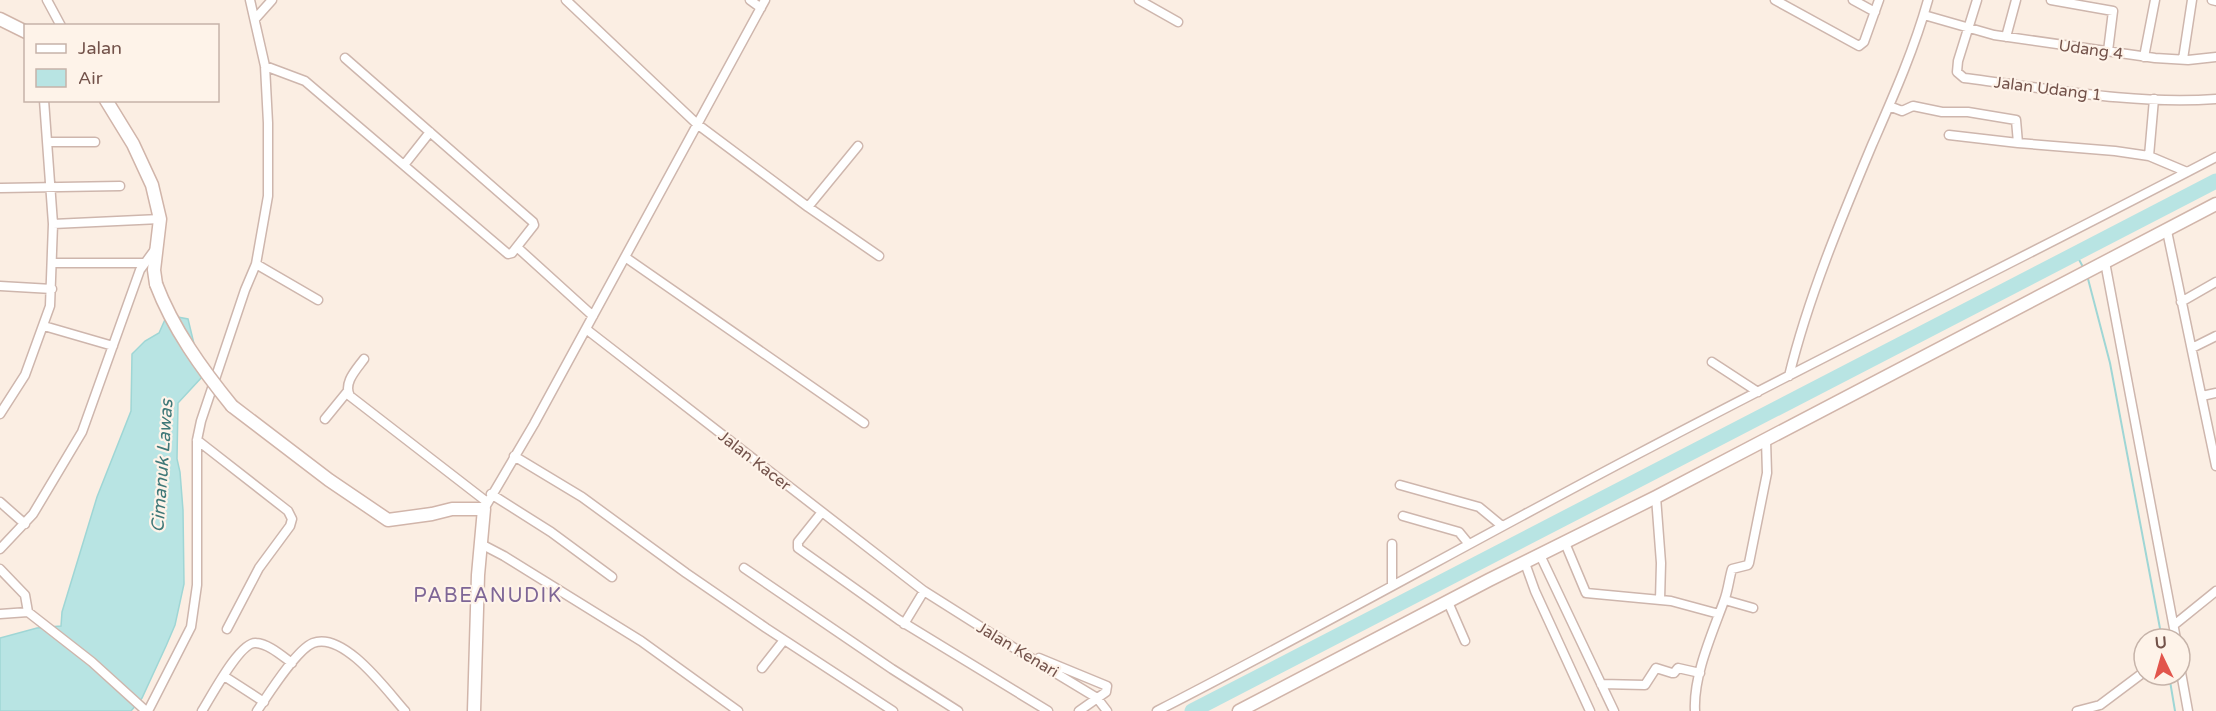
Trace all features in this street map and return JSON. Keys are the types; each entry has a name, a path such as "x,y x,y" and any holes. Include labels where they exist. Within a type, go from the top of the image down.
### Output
{"street":[{"path":"47,0 60,24"},
{"path":"0,569 25,595 28,612 92,662 147,711 191,627 197,585 197,440 201,421 241,301 256,264 268,196 265,66 250,0"},
{"path":"255,19 272,0"},
{"path":"566,0 697,124 808,207 879,256"},
{"path":"474,711 478,575 487,502 534,424 763,4 750,0"},
{"path":"1138,0 1178,22"},
{"path":"1775,0 1828,30 1861,45 1879,0"},
{"path":"1853,0 1875,12"},
{"path":"1789,376 1797,342 1832,243 1889,106 1928,0"},
{"name":"Jalan Udang 1","path":"1977,0 1967,27 1957,67 1959,75 1964,78 2154,99 2216,99"},
{"path":"2006,37 2016,0"},
{"path":"2051,0 2113,11"},
{"path":"2108,51 2115,0"},
{"path":"2144,57 2155,0"},
{"path":"2183,59 2192,0"},
{"name":"Udang 4","path":"1924,15 2006,37 2144,57 2183,59 2216,57"},
{"path":"0,19 24,31"},
{"path":"265,66 305,81 508,254 512,254 534,225 532,222 345,58"},
{"path":"2149,156 2154,99"},
{"path":"0,414 25,375 50,306 53,224 44,102"},
{"path":"107,102 128,136 152,185 160,219 154,270 156,284 166,311 208,376 232,406 329,480 388,520 432,514 487,502"},
{"path":"1889,106 1902,111 1912,106 1942,112 1968,112 2016,120 2018,143"},
{"path":"404,165 430,132"},
{"path":"1949,135 2149,156 2187,172"},
{"path":"47,142 94,142"},
{"path":"808,207 858,146"},
{"path":"1157,711 1281,647 1468,543 2216,157"},
{"path":"1,189 120,186"},
{"path":"1239,711 1766,440 2216,204"},
{"path":"53,224 160,219"},
{"path":"2167,231 2216,462"},
{"path":"0,549 25,524 82,432 143,263 156,248"},
{"path":"518,248 593,316"},
{"path":"625,257 864,423"},
{"path":"2104,262 2124,360 2152,521 2174,625 2216,591"},
{"path":"52,263 143,263"},
{"path":"256,264 318,300"},
{"path":"2181,302 2216,282"},
{"path":"0,286 52,289"},
{"path":"44,326 113,346"},
{"name":"Jalan Kacer","path":"586,329 924,591"},
{"path":"2192,348 2216,336"},
{"path":"325,419 347,392 349,380 364,359"},
{"path":"1712,362 1758,392"},
{"path":"347,392 352,399 487,502 551,532 612,577"},
{"path":"2202,396 2216,393"},
{"path":"197,440 273,497 288,511 292,519 290,526 259,568 227,629"},
{"path":"1695,711 1700,673 1725,600 1732,569 1749,563 1767,473 1766,440"},
{"path":"514,456 582,497 783,640 894,711"},
{"path":"1400,485 1479,507 1502,526"},
{"path":"1656,497 1661,563 1660,600"},
{"path":"0,502 25,524"},
{"path":"822,512 798,542 798,548 904,624 1048,711"},
{"path":"1403,516 1459,532 1468,543"},
{"path":"1565,543 1585,592 1687,604 1719,614"},
{"path":"481,544 641,640 738,711"},
{"path":"1392,544 1392,585"},
{"path":"1532,559 1614,711"},
{"path":"1532,559 1535,591 1590,711"},
{"path":"744,568 958,711"},
{"path":"904,624 924,591"},
{"name":"Jalan Kenari","path":"924,591 1097,698 1107,711"},
{"path":"1725,600 1753,608"},
{"path":"1448,602 1465,641"},
{"path":"0,614 28,612"},
{"path":"762,668 783,640"},
{"path":"257,711 301,652 313,643 322,642 347,650 385,686 405,711"},
{"path":"203,711 239,653 249,643 267,646 292,663"},
{"path":"1011,646 1105,684 1108,689 1079,711"},
{"path":"1601,684 1645,685 1656,669 1674,673 1678,668 1700,673"},
{"path":"224,676 264,702"},
{"path":"2077,711 2100,705 2132,681"},
{"path":"2184,687 2188,711"}],"water":[{"name":"Cimanuk Lawas","path":"167,315 188,319 202,377 178,403 177,459 183,510 184,584 175,625 142,698 131,711 0,711 0,638 37,628 61,626 62,612 97,497 131,411 132,354 145,341 159,333"}],"waterway":[{"path":"1192,711 2216,181"},
{"path":"2076,254 2083,267"},
{"path":"2087,275 2110,363 2160,627"},
{"path":"2171,687 2175,711"}],"district":[{"name":"PABEANUDIK","path":"488,595"}]}
